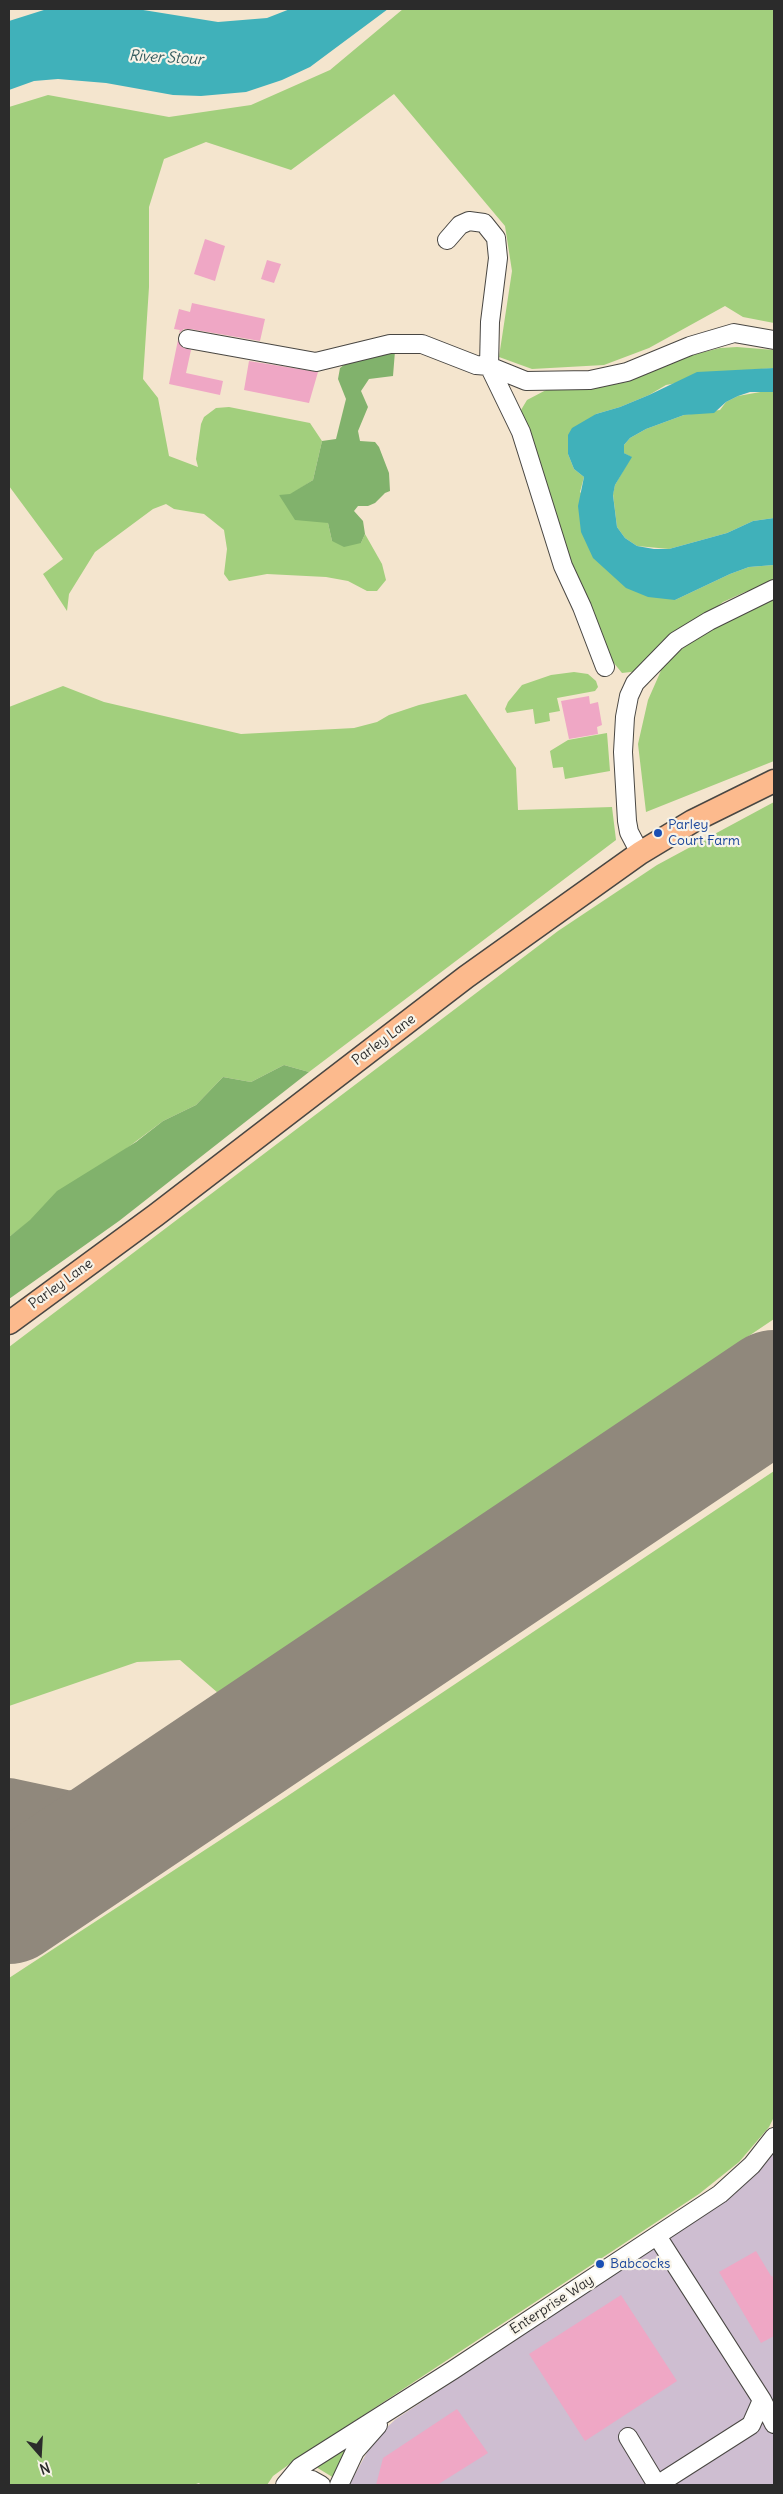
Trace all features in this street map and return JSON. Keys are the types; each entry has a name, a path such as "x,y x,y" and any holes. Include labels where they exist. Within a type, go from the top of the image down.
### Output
{"main road":[{"name":"Parley Lane","path":"9,1323 156,1215 466,978 640,852 701,817 774,781"}],"street":[{"path":"446,240 460,225 469,221 484,223 496,238 497,277 490,322 489,366 522,432 563,566 582,607 605,667"},
{"path":"188,339 316,362 390,344 422,344 476,365 489,366 526,381 590,380 627,372 690,346 734,333 774,340"},
{"path":"640,852 629,832 624,791 623,752 629,696 635,683 676,641 709,621 774,589"},
{"name":"Enterprise Way","path":"286,2484 300,2467 392,2409 720,2194 752,2165 774,2137"},
{"path":"657,2236 762,2400 774,2424"},
{"path":"628,2438 657,2485 751,2425 762,2400"},
{"name":"Enterprise Way","path":"339,2485 356,2451 392,2409"},
{"name":"Enterprise Way","path":"286,2484 303,2478 321,2485"}],"shaded area":[{"path":"774,2146 774,2485 349,2485 375,2438 396,2419 680,2231"}],"green space":[{"path":"403,9 774,9 774,323 743,317 725,306 649,348 604,365 532,369 499,357 512,271 505,226 394,94 291,170 206,142 164,159 149,207 149,287 143,379 158,398 169,456 198,467 196,459 201,424 204,417 216,408 229,407 310,423 322,441 313,480 290,495 279,495 328,523 332,541 361,543 365,534 382,564 386,580 377,591 367,591 348,581 326,577 267,574 229,581 224,574 227,549 224,530 204,514 174,509 166,504 153,509 95,552 69,594 67,611 43,574 63,559 9,486 9,107 48,95 169,117 251,105 330,70"},
{"path":"737,347 774,350 774,368 749,370 666,385 649,395 620,407 596,414 568,454 574,469 584,477 580,492 675,600 749,567 774,565 774,584 745,592 723,602 639,671 622,673 609,657 588,599 571,569 544,493 521,410 527,400 548,389 585,389 627,382 688,356 720,348"},
{"path":"395,351 393,376 369,379 361,391 368,407 358,431 360,441 375,442 379,447 389,473 390,491 385,493 375,503 368,506 358,506 354,511 363,521 365,534 361,543 344,547 332,541 328,523 295,520 279,495 290,494 313,480 322,441 336,439 346,399 338,379 340,368 353,358"},
{"path":"766,391 774,392 774,518 753,521 727,533 669,549 637,546 625,538 617,527 613,494 615,485 631,457 624,453 624,445 630,438 646,429 684,415 720,410 726,402 738,396"},
{"path":"774,596 774,761 646,812 638,744 648,700 663,666 692,640"},
{"path":"574,672 588,674 596,681 598,687 595,691 557,698 560,711 549,713 550,721 535,724 533,709 507,713 505,709 508,702 522,685 551,675"},
{"path":"63,686 104,702 241,734 354,728 377,722 389,715 419,705 466,694 516,768 518,810 612,807 616,840 309,1072 284,1065 251,1082 223,1077 196,1105 163,1121 9,1237 9,707"},
{"path":"607,733 610,771 565,779 563,767 553,768 550,751 568,740"},
{"path":"774,802 774,1319 218,1693 180,1660 137,1662 9,1706 9,1347 558,931 657,865"},
{"path":"284,1065 309,1072 119,1221 9,1299 9,1237 30,1220 57,1191 136,1142 163,1121 196,1105 223,1077 251,1082"},
{"path":"774,1471 774,2117 769,2127 739,2162 699,2194 291,2463 273,2476 267,2485 201,2485 199,2483 193,2485 9,2485 9,1978 286,1797"},
{"path":"349,2445 334,2478 316,2467"}],"water":[{"name":"River Stour","path":"47,9 137,9 218,22 267,18 290,9 388,9 310,67 282,80 246,92 201,96 173,95 106,83 58,79 34,81 9,90 9,21"},
{"path":"774,368 774,392 750,392 726,402 714,413 684,415 646,429 630,438 624,445 624,453 632,457 615,485 613,495 617,527 625,538 637,546 654,549 669,549 727,533 753,521 774,518 774,565 749,567 675,600 648,597 626,588 593,558 581,532 578,506 584,477 574,469 568,454 568,435 572,428 596,414 620,407 649,395 697,372"}],"building":[{"path":"205,239 225,246 215,281 194,274"},
{"path":"267,260 281,264 274,283 261,279"},
{"path":"192,303 265,319 260,341 190,329 184,329 179,333 180,330 174,329 179,309 190,312"},
{"path":"178,340 182,347 191,350 186,373 223,381 220,395 169,384"},
{"path":"249,361 318,372 309,403 244,390"},
{"path":"589,696 590,704 598,702 602,725 597,727 598,734 569,739 561,701"},
{"path":"756,2251 771,2276 774,2277 774,2336 761,2343 719,2272"},
{"path":"621,2295 677,2381 585,2441 529,2354"},
{"path":"457,2409 488,2453 437,2485 376,2485 383,2458"}],"taxiway":[{"path":"9,1802 65,1814 85,1816 157,1806"},
{"path":"9,1806 27,1828 31,1844 25,1866 9,1892"}],"runway":[{"path":"9,1904 774,1390"}],"place":[{"name":"Parley Court Farm","path":"658,833"},
{"name":"Babcocks","path":"600,2264"}]}
